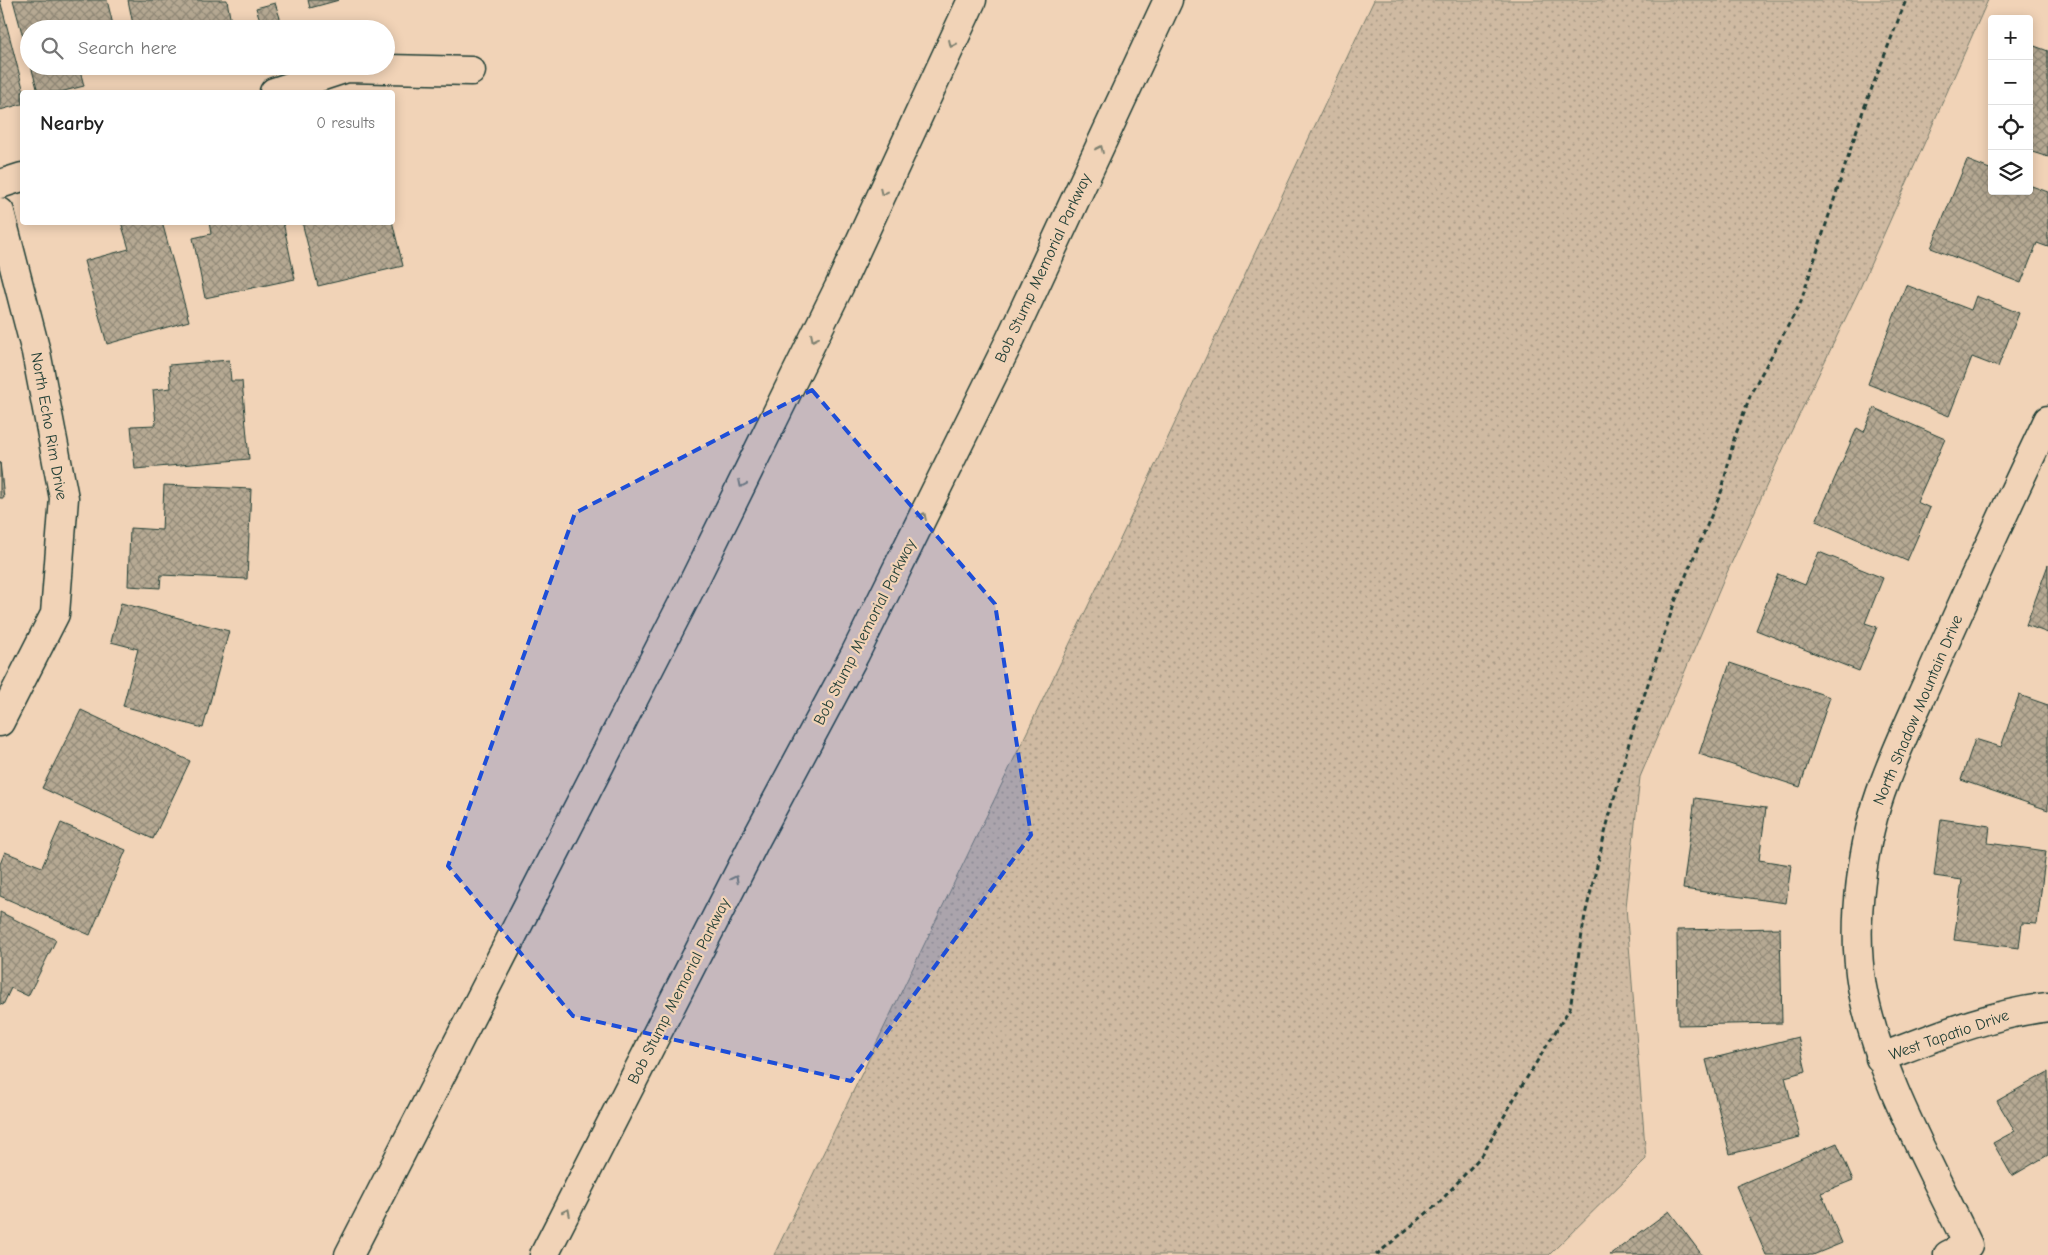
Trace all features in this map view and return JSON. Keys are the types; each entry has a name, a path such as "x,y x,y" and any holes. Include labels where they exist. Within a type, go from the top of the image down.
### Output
{"main road":[{"path":"350,1255 692,584 839,287 972,0"},
{"name":"Bob Stump Memorial Parkway","path":"544,1255 755,841 855,654 1009,342 1168,0"},
{"path":"395,70 471,72"},
{"path":"280,90 326,75"},
{"path":"0,184 20,177"},
{"name":"North Echo Rim Drive","path":"0,212 36,352 64,498 55,614 0,722"},
{"name":"North Shadow Mountain Drive","path":"1963,1252 1880,1058 1862,986 1858,934 1863,869 1874,817 1885,781 1968,590 2042,447 2048,420"},
{"name":"West Tapatio Drive","path":"1880,1058 1977,1022 2023,1010 2048,1007"}],"path":[{"path":"1376,1255 1439,1203 1483,1154 1515,1097 1570,1008 1585,916 1606,825 1630,739 1674,604 1722,490 1734,439 1752,391 1800,304 1863,111 1906,0"}],"highlighted area":[{"path":"812,390 995,604 1031,835 851,1081 573,1016 448,866 575,513"}],"shaded area":[{"path":"1374,0 1988,0 1860,288 1790,434 1725,577 1640,777 1626,907 1646,1159 1549,1255 774,1255 1118,544"}],"building":[{"path":"0,0 23,90 20,90 20,105 0,110"},
{"path":"13,0 107,0 112,20 20,20 20,26"},
{"path":"128,0 227,0 230,20 132,20"},
{"path":"308,0 339,0 310,8"},
{"path":"275,3 281,20 260,20 256,8"},
{"path":"2033,45 2048,51 2048,157 2033,152"},
{"path":"33,75 81,75 84,86 68,90 37,90"},
{"path":"1967,160 1988,168 1988,195 2033,195 2033,186 2048,192 2048,247 2037,243 2021,283 1931,248"},
{"path":"122,225 163,225 189,321 107,344 84,261 129,249"},
{"path":"210,225 284,225 295,279 205,298 193,238 211,234"},
{"path":"303,225 393,225 403,266 318,286"},
{"path":"1906,285 1971,310 1976,296 2019,313 1998,367 1972,357 1949,416 1868,384"},
{"path":"229,360 231,381 242,381 249,459 135,469 131,426 156,425 153,390 171,388 169,365"},
{"path":"1874,408 1945,439 1917,502 1930,508 1907,561 1816,521 1857,428 1864,432"},
{"path":"0,462 4,498 0,498"},
{"path":"164,485 251,489 247,579 161,575 160,588 128,586 130,528 162,530"},
{"path":"1819,552 1883,578 1865,623 1877,627 1859,671 1756,630 1778,574 1805,585"},
{"path":"2048,565 2048,633 2026,625"},
{"path":"121,603 229,631 203,728 123,706 138,649 111,642"},
{"path":"1730,663 1830,697 1800,787 1699,754"},
{"path":"2019,695 2048,705 2048,810 1961,780 1975,739 2001,747"},
{"path":"81,710 190,761 153,839 42,788"},
{"path":"1695,798 1766,808 1759,860 1791,865 1786,903 1683,889"},
{"path":"1941,819 1990,826 1988,843 2046,851 2037,924 2022,923 2019,948 1954,940 1962,880 1934,876"},
{"path":"61,823 126,850 90,935 0,896 0,864 5,852 42,867"},
{"path":"0,912 56,940 28,996 11,988 3,1005 0,1004"},
{"path":"1780,928 1782,1023 1678,1025 1677,930"},
{"path":"1798,1037 1806,1071 1785,1077 1800,1137 1730,1154 1706,1060"},
{"path":"2048,1072 2048,1155 2012,1176 1993,1143 2015,1131 1997,1101"},
{"path":"1837,1143 1853,1180 1821,1193 1842,1243 1813,1255 1766,1255 1736,1186"},
{"path":"1669,1211 1702,1255 1610,1255"}]}
